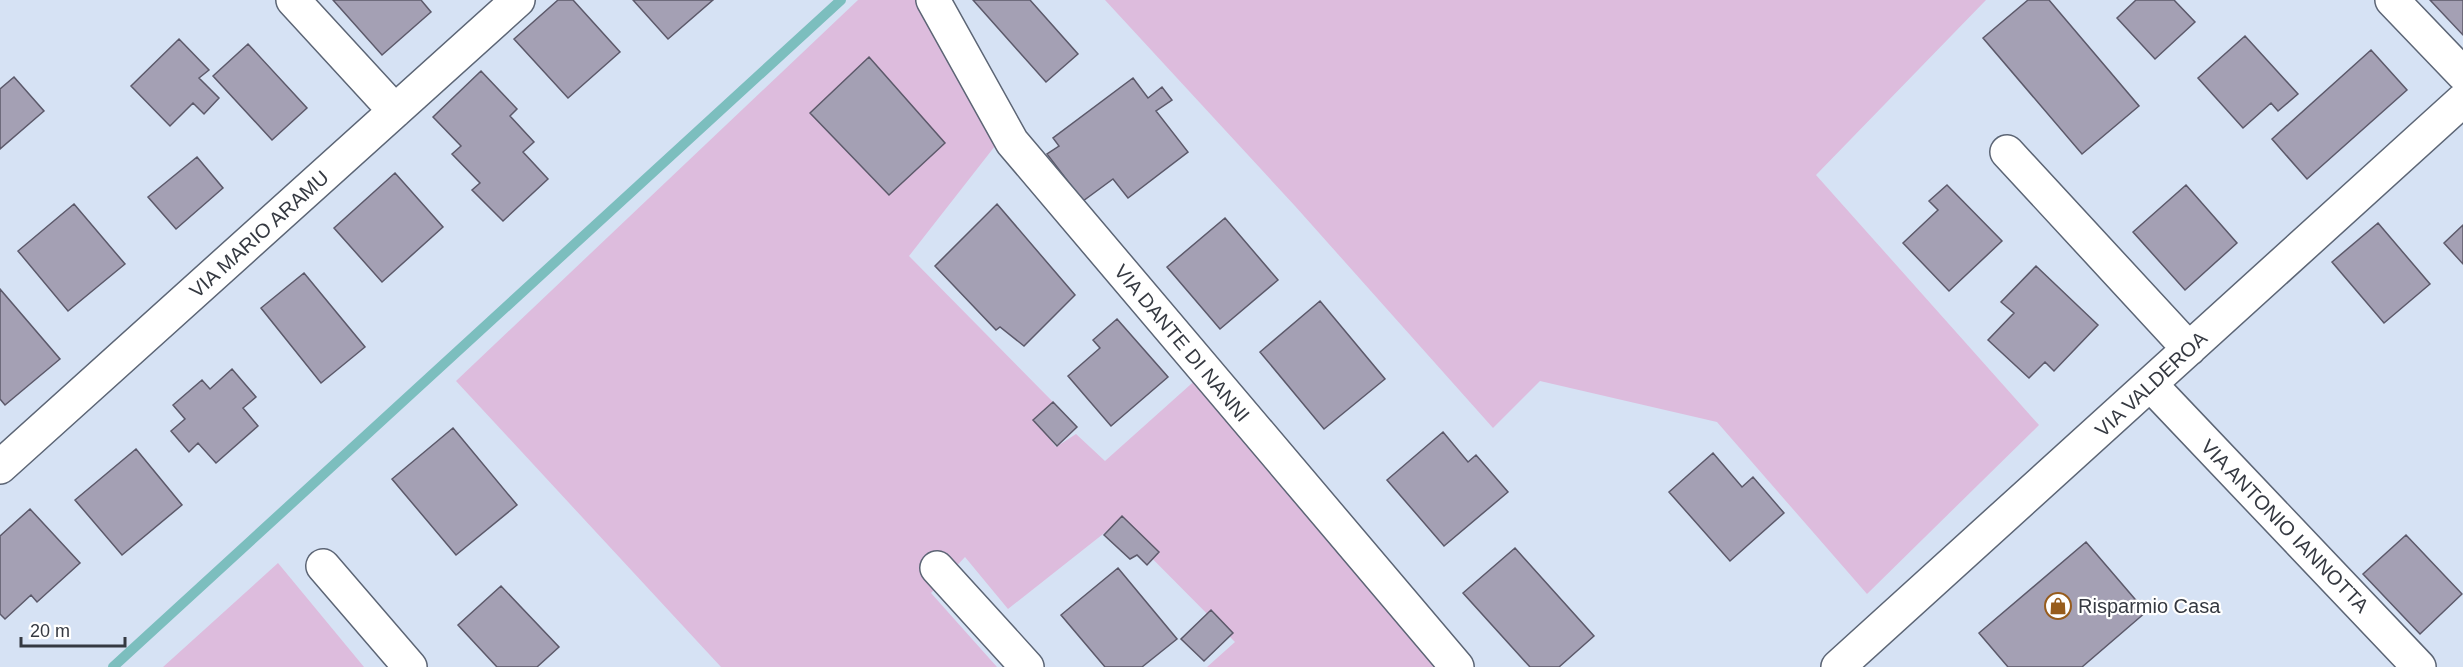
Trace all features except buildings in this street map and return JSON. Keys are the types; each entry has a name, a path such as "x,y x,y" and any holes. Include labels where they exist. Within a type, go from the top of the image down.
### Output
{"street":[{"path":"293,0 395,111"},
{"name":"VIA MARIO ARAMU","path":"0,467 518,0"},
{"name":"VIA DANTE DI NANNI","path":"933,0 1012,142 1457,667"},
{"path":"2392,0 2463,74"},
{"name":"VIA VALDEROA","path":"1838,667 2463,100"},
{"path":"2007,152 2189,349"},
{"name":"VIA ANTONIO IANNOTTA","path":"2151,385 2419,667"},
{"path":"323,566 410,667"},
{"path":"937,568 1027,667"}],"shaded area":[{"path":"858,0 915,0 995,146 909,256 1053,402 1036,421 1056,447 1076,434 1105,461 1200,376 1448,667 1207,667 1235,642 1117,523 1008,609 965,557 931,593 997,667 721,667 456,381"},
{"path":"1105,0 1986,0 1816,175 2039,425 1867,594 1717,422 1540,381 1493,428 1295,206"},
{"path":"278,563 364,667 163,667"}],"waterway":[{"path":"113,667 841,0"}],"place":[{"name":"Risparmio Casa","path":"2058,606"}]}
